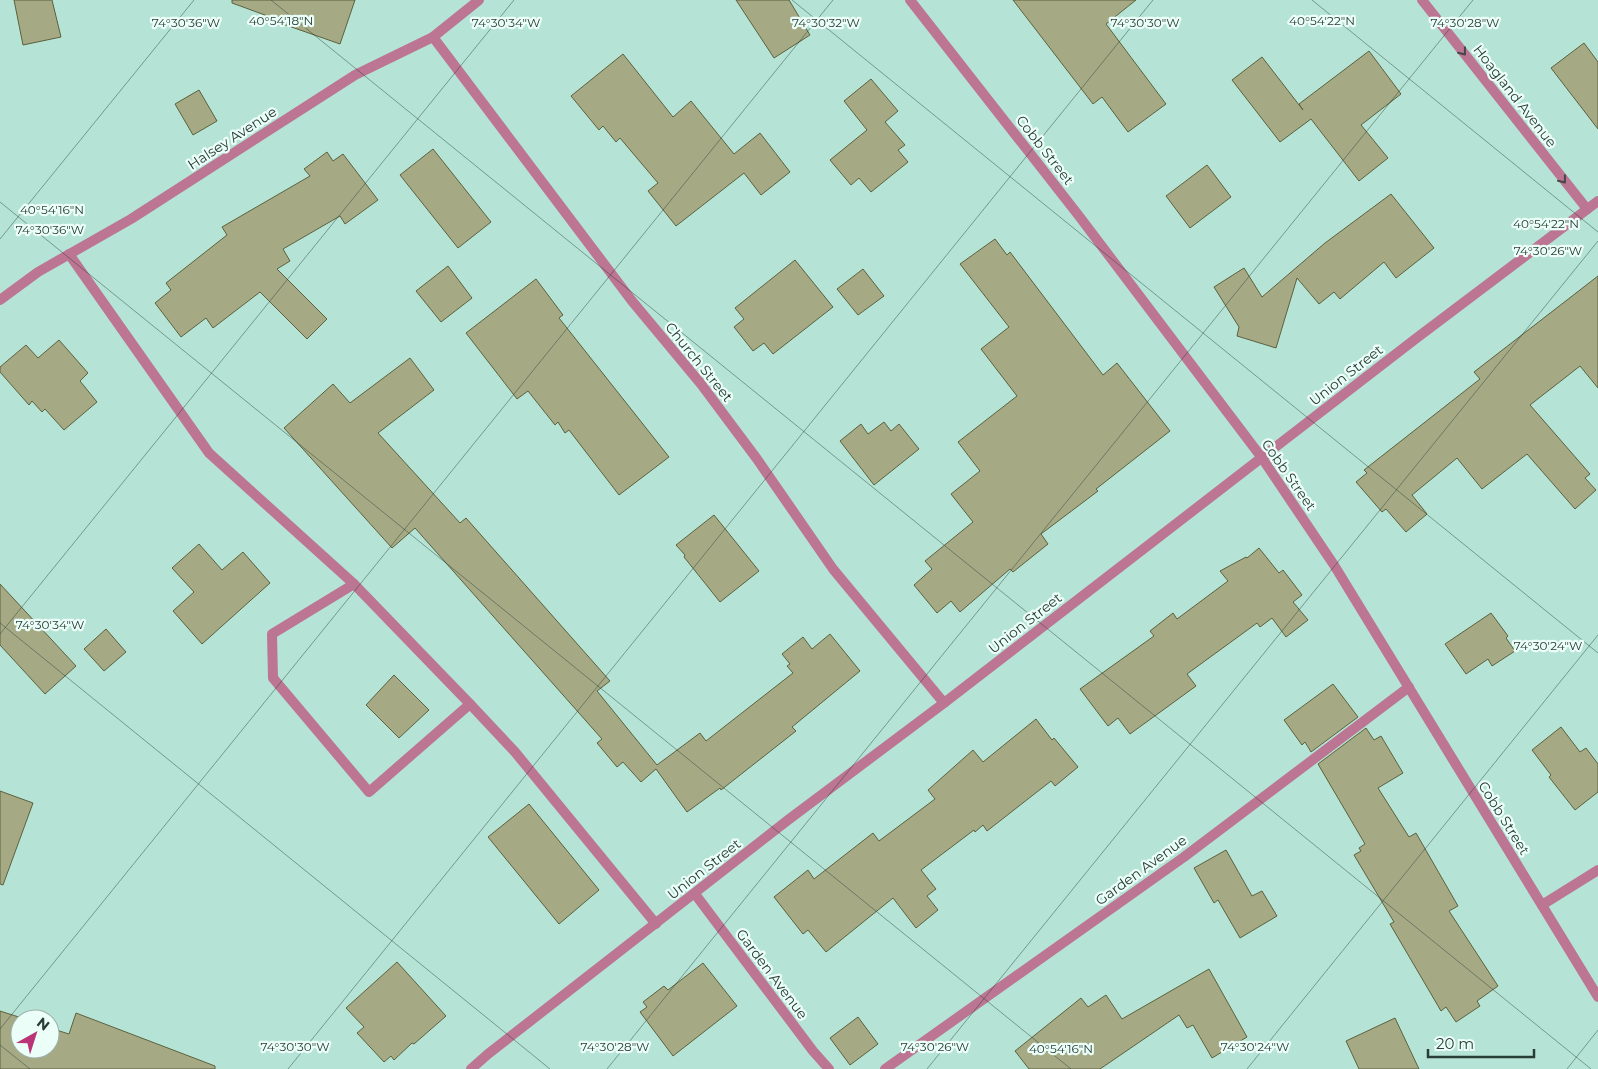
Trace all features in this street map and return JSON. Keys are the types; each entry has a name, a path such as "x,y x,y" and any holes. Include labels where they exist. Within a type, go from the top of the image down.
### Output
{"street":[{"name":"Halsey Avenue","path":"0,300 38,272 131,219 355,75 433,37 479,0"},
{"name":"Cobb Street","path":"910,0 1079,216 1262,458 1334,565 1598,997"},
{"name":"Hoagland Avenue","path":"1422,0 1586,209"},
{"name":"Church Street","path":"433,37 632,301 706,391 757,459 833,569 944,703"},
{"name":"Union Street","path":"471,1069 788,820 944,703 1414,340 1598,201"},
{"path":"69,254 209,453 354,584 470,704 515,752 656,924"},
{"path":"354,584 272,634 273,678 369,792 470,704"},
{"name":"Garden Avenue","path":"885,1069 1184,857 1409,687"},
{"path":"1542,905 1598,870"},
{"name":"Garden Avenue","path":"695,894 813,1051 829,1069"}],"building":[{"path":"14,0 52,0 61,37 23,45"},
{"path":"232,0 355,0 340,44 283,24 284,22 232,3"},
{"path":"736,0 789,0 810,35 774,58"},
{"path":"1013,0 1136,0 1106,24 1166,104 1128,132 1102,97 1093,104"},
{"path":"1584,43 1598,62 1598,129 1551,68"},
{"path":"1369,51 1401,94 1361,125 1388,158 1359,181 1311,119 1280,142 1232,80 1262,57 1303,110 1299,104"},
{"path":"623,54 673,117 691,101 734,154 760,133 790,172 761,195 744,173 676,226 648,191 658,183 620,138 616,142 603,126 599,130 571,96"},
{"path":"871,79 898,111 885,122 905,145 898,150 908,162 871,192 859,178 851,185 830,160 867,130 844,101"},
{"path":"199,90 217,121 193,135 175,104"},
{"path":"433,149 491,222 458,248 400,175"},
{"path":"327,152 333,161 343,154 378,200 345,224 340,216 283,249 290,261 277,269 327,319 307,339 260,292 213,328 206,318 181,337 155,303 171,290 166,283 227,235 222,227 310,176 304,169"},
{"path":"1207,165 1231,197 1190,228 1166,196"},
{"path":"1391,194 1434,248 1396,278 1384,262 1340,299 1334,292 1319,304 1297,278 1276,348 1237,336 1239,327 1214,287 1244,268 1262,297 1325,243"},
{"path":"995,239 1007,255 1010,252 1103,375 1117,363 1170,431 1096,489 1098,491 1041,534 1048,544 1013,572 1010,569 960,612 951,601 937,613 914,585 932,569 925,561 973,522 951,494 980,471 958,442 1017,396 981,349 1009,327 960,264"},
{"path":"795,260 833,307 773,354 764,343 753,351 734,327 744,319 735,308"},
{"path":"448,266 472,298 441,322 416,291"},
{"path":"863,269 884,296 858,315 837,289"},
{"path":"1598,276 1598,388 1580,366 1530,405 1590,474 1585,478 1596,490 1575,509 1527,454 1482,489 1457,458 1412,495 1427,514 1406,532 1386,509 1382,512 1356,482 1367,473 1364,470 1480,379 1474,372"},
{"path":"536,279 563,315 559,318 669,457 619,495 569,430 565,433 558,422 555,425 528,391 517,399 466,333"},
{"path":"59,340 88,373 80,381 97,402 64,430 45,409 42,412 32,401 29,405 0,372 0,367 26,345 38,358"},
{"path":"410,358 434,390 378,433 460,523 466,518 610,681 597,691 657,765 700,733 706,741 793,673 787,666 790,664 782,654 803,637 812,649 830,634 860,671 792,727 796,731 721,790 720,788 687,812 656,769 641,782 623,762 617,767 597,743 602,739 415,528 392,548 284,428 333,384 350,403"},
{"path":"884,422 891,431 899,424 919,449 874,485 840,441 861,424 868,434"},
{"path":"714,515 759,571 720,602 676,545"},
{"path":"199,544 222,570 243,552 270,583 202,644 173,611 194,592 172,568"},
{"path":"1259,548 1279,573 1283,570 1302,595 1293,602 1308,620 1286,637 1272,618 1260,627 1257,623 1187,674 1196,686 1130,734 1118,718 1108,726 1080,689 1154,636 1150,631 1173,613 1177,619 1228,581 1220,571 1247,558"},
{"path":"0,584 76,666 45,694 0,645"},
{"path":"1491,613 1508,636 1506,638 1515,651 1492,666 1488,659 1466,674 1445,644"},
{"path":"106,629 126,652 104,671 84,649"},
{"path":"394,675 429,710 399,738 366,705"},
{"path":"1333,684 1358,717 1311,752 1305,742 1302,745 1284,720"},
{"path":"1036,719 1052,740 1054,738 1078,767 1055,786 1051,781 987,831 983,825 975,832 974,830 921,870 936,889 927,896 938,910 916,928 893,898 826,952 808,930 803,934 774,897 808,870 814,879 873,833 879,841 935,799 928,790 973,750 983,762"},
{"path":"1561,727 1580,752 1586,748 1598,764 1598,792 1575,810 1549,777 1551,775 1532,750"},
{"path":"1366,728 1374,740 1381,736 1403,773 1378,788 1409,837 1416,833 1458,906 1449,911 1498,986 1477,1001 1480,1006 1456,1022 1446,1007 1441,1011 1390,924 1394,922 1354,855 1361,851 1359,848 1365,844 1318,764"},
{"path":"0,791 33,803 3,885 0,884"},
{"path":"529,804 599,890 559,924 488,837"},
{"path":"1226,850 1252,896 1262,891 1277,916 1240,938 1218,900 1214,903 1194,868"},
{"path":"397,962 446,1016 394,1060 391,1056 384,1062 357,1033 364,1027 346,1008"},
{"path":"703,963 737,1006 673,1056 640,1012 647,1007 643,1002 664,986 668,990"},
{"path":"1209,969 1247,1037 1212,1058 1193,1025 1187,1028 1179,1015 1100,1069 1029,1069 1015,1051 1081,998 1088,1007 1106,995 1122,1019"},
{"path":"0,1011 10,1014 10,1059 60,1059 60,1031 69,1034 76,1013 215,1066 215,1069 0,1069"},
{"path":"858,1017 878,1044 850,1065 830,1038"},
{"path":"1395,1018 1419,1069 1359,1069 1346,1041"}]}
